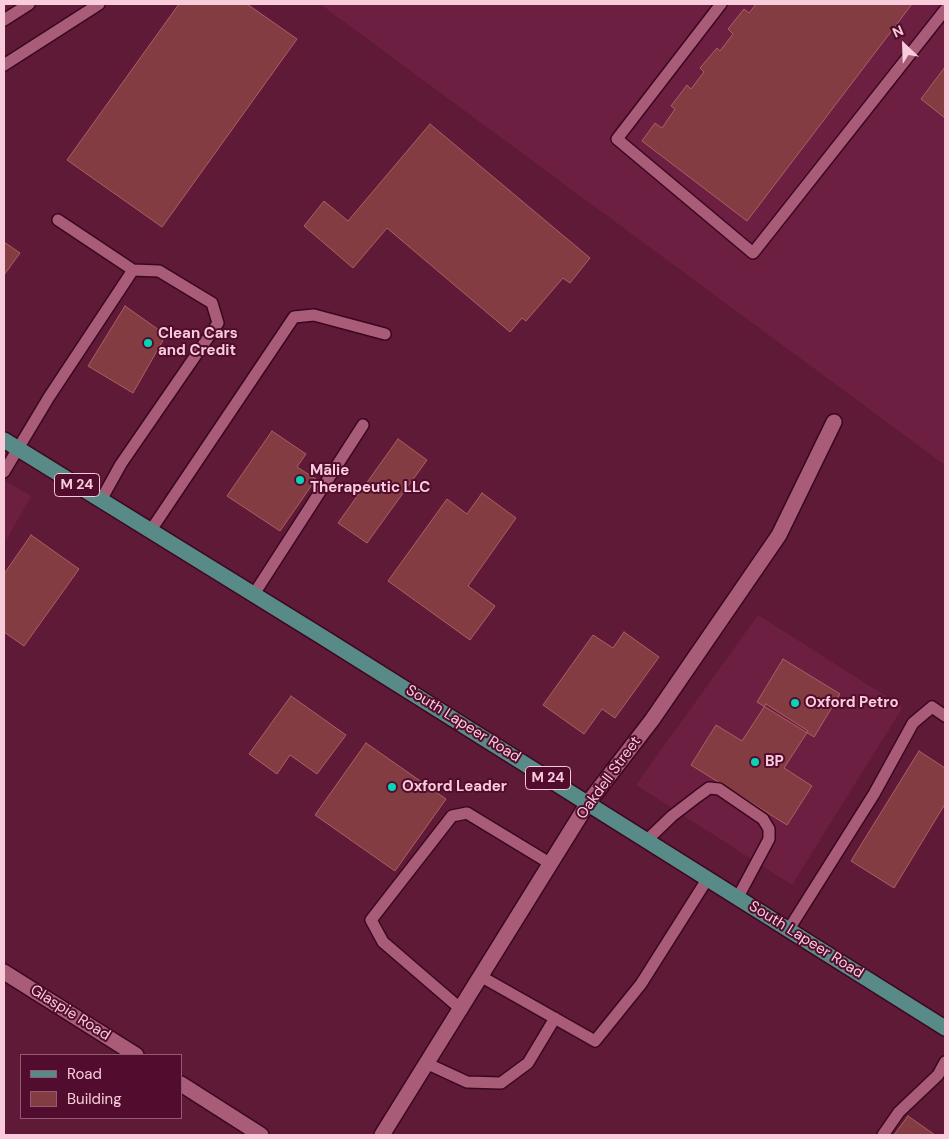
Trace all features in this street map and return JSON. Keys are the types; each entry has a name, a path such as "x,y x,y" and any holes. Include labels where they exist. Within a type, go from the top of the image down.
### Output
{"main road":[{"name":"South Lapeer Road","path":"4,440 254,594 945,1028"}],"street":[{"name":"Oakdell Street","path":"382,1135 462,1010 588,803 652,720 779,535 834,422"},
{"name":"Glaspie Road","path":"4,972 134,1054"},
{"path":"182,1085 260,1135"}],"lane":[{"path":"4,20 29,4"},
{"path":"4,66 99,4"},
{"path":"721,4 617,139 753,253 945,10"},
{"path":"58,220 133,270 159,271 212,303 218,323 121,464 101,500"},
{"path":"4,472 49,397 133,270"},
{"path":"150,530 294,317 314,314 385,334"},
{"path":"254,594 362,425"},
{"path":"789,930 874,794 913,724 932,707 945,716"},
{"path":"647,840 672,816 709,788 719,789 763,819 769,830 769,839 738,897"},
{"path":"462,1010 383,942 371,920 452,816 467,813 551,864"},
{"path":"482,976 595,1041 641,984 708,878"},
{"path":"428,1064 467,1082 501,1083 528,1063 555,1018"},
{"path":"883,1135 899,1112 938,1075 945,1062"}],"shaded area":[{"path":"320,4 945,4 945,465"},
{"path":"4,480 31,496 4,544"},
{"path":"758,615 903,707 792,885 636,785"}],"building":[{"path":"179,4 247,4 297,39 162,227 67,160"},
{"path":"756,4 912,4 747,221 642,141 655,123 662,128 675,109 671,106 687,85 691,89 704,72 700,68 717,48 720,51 733,34 728,29 744,9 749,13"},
{"path":"945,67 945,118 921,99"},
{"path":"430,124 590,258 570,283 563,278 526,321 522,318 510,332 387,228 353,268 304,226 324,201 348,221"},
{"path":"4,242 20,253 4,275"},
{"path":"125,306 166,335 133,393 88,366"},
{"path":"272,431 306,454 297,467 316,479 280,531 227,496"},
{"path":"398,439 427,460 367,543 338,523"},
{"path":"482,493 516,518 468,586 495,606 470,640 388,581 447,499 467,514"},
{"path":"31,535 79,569 24,646 4,632 4,574"},
{"path":"624,632 659,657 615,718 602,709 584,734 543,705 593,635 613,648"},
{"path":"783,659 840,694 814,737 757,702"},
{"path":"291,696 346,735 317,774 290,755 277,774 249,754"},
{"path":"766,704 808,731 784,768 812,786 787,825 691,765 716,725 742,741"},
{"path":"366,743 446,799 395,871 315,815"},
{"path":"919,751 945,768 945,804 894,888 851,861"},
{"path":"908,1116 935,1135 894,1135"}],"place":[{"name":"Clean Cars and Credit","path":"148,343"},
{"name":"Mālie Therapeutic LLC","path":"300,480"},
{"name":"Oxford Petro","path":"795,703"},
{"name":"BP","path":"755,762"},
{"name":"Oxford Leader","path":"392,787"}]}
